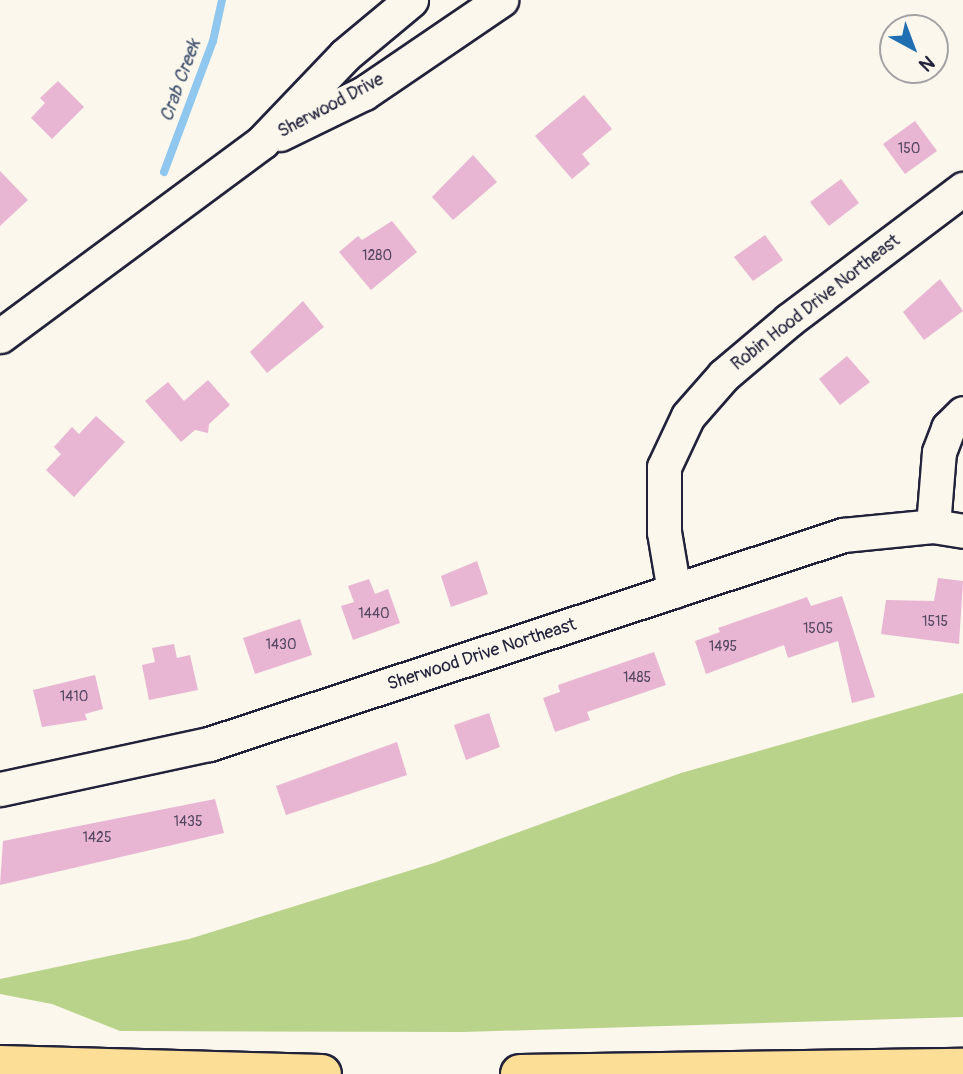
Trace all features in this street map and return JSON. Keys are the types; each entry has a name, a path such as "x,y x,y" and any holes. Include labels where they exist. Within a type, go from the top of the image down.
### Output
{"highway":[{"path":"0,1065 322,1074"},
{"path":"520,1074 963,1068"}],"street":[{"name":"Sherwood Drive","path":"262,142 345,55 411,0"},
{"name":"Sherwood Drive","path":"262,142 364,93 501,0"},
{"path":"0,336 262,142"},
{"name":"Robin Hood Drive Northeast","path":"674,591 664,531 664,467 688,416 724,375 789,320 963,190"},
{"path":"948,528 939,452 948,428 963,413"},
{"name":"Sherwood Drive Northeast","path":"0,789 209,744 842,535 948,528"}],"green space":[{"path":"963,693 963,1017 464,1032 120,1031 52,1004 0,994 0,979 189,939 434,863 681,773"}],"building":[{"path":"58,81 84,107 52,139 31,118 45,103 40,98"},
{"path":"584,95 612,129 582,154 590,164 572,179 535,136"},
{"path":"915,121 937,151 905,174 883,144"},
{"path":"473,155 497,182 453,220 432,197"},
{"path":"0,171 28,200 0,226"},
{"path":"841,179 859,203 829,226 810,202"},
{"path":"392,221 417,252 371,290 339,252 358,236 362,240"},
{"path":"765,235 783,260 753,281 734,257"},
{"path":"940,279 963,311 924,340 903,312"},
{"path":"303,301 324,327 267,373 250,352"},
{"path":"847,356 870,382 840,405 819,379"},
{"path":"208,380 230,405 209,424 208,433 195,430 181,442 145,401 168,382 184,401"},
{"path":"96,416 125,442 74,497 46,470 61,454 54,447 72,427 79,434"},
{"path":"477,561 488,594 451,607 441,576"},
{"path":"938,578 963,581 959,644 881,634 886,600 934,601"},
{"path":"369,579 375,594 388,589 400,623 353,640 341,606 354,602 348,586"},
{"path":"842,596 875,697 852,703 838,641 788,658 784,645 706,674 695,641 720,632 718,628 807,597 811,606"},
{"path":"300,619 312,655 255,674 243,638"},
{"path":"174,644 177,658 190,655 198,690 149,700 142,665 155,662 152,648"},
{"path":"654,652 666,685 587,712 590,720 555,732 543,698 560,692 558,685"},
{"path":"95,675 103,709 85,714 87,720 42,727 33,690"},
{"path":"489,713 500,747 466,760 454,725"},
{"path":"397,742 407,775 286,815 276,786"},
{"path":"215,799 224,833 0,885 3,841"}],"waterway":[{"name":"Crab Creek","path":"164,172 213,41 222,0"}]}
